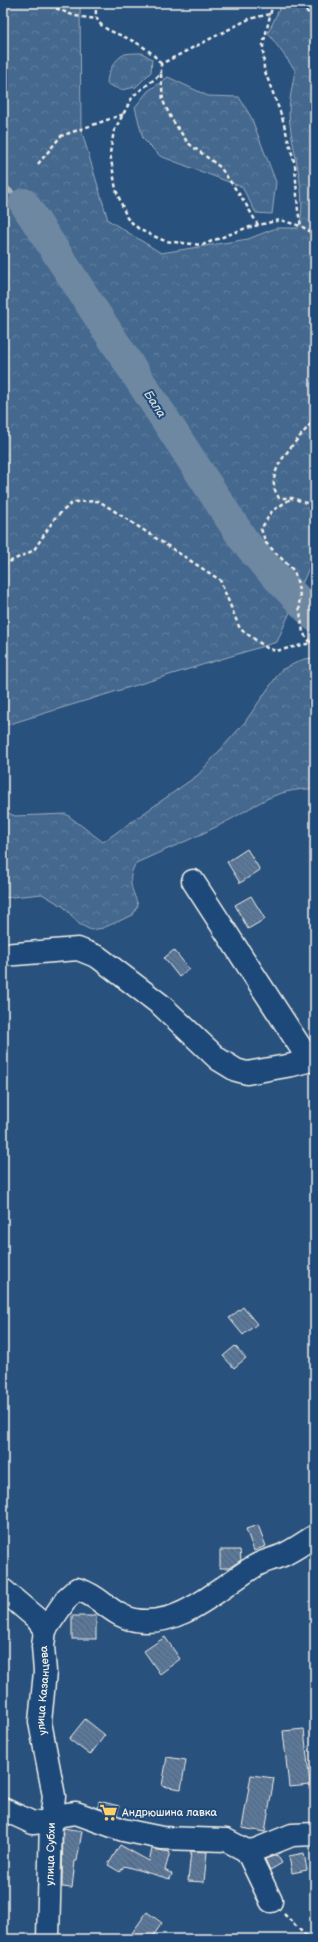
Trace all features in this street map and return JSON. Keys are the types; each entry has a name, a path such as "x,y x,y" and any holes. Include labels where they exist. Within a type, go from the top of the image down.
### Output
{"street":[{"path":"3,955 78,949 93,954 161,1005 218,1059 236,1070 247,1073 312,1060 192,881"},
{"name":"улица Казанцева","path":"51,1821 54,1796 40,1722 45,1672 43,1646 45,1630 67,1598 77,1589 86,1591 121,1617 158,1622 182,1614 256,1565 285,1554 315,1536"},
{"path":"3,1590 36,1618 45,1630"},
{"name":"улица Субхи","path":"3,1809 33,1823 51,1821 48,1939"},
{"path":"51,1821 60,1815 76,1813 123,1830 162,1838 226,1840 247,1851 255,1850 292,1835 315,1834"},
{"path":"247,1851 271,1901"}],"path":[{"path":"43,3 75,16 96,18"},
{"path":"97,3 95,12 96,18 105,30 128,38 154,54 161,64 163,101 171,118 188,143 220,167 244,201 258,225"},
{"path":"273,3 263,45 264,69 282,117 295,165 298,211 301,226"},
{"path":"294,3 315,17"},
{"path":"161,64 249,19 270,14"},
{"path":"161,74 133,96 114,131 110,153 116,190 126,218 140,230 165,241 202,245 246,228 280,220 301,226 309,231 315,239"},
{"path":"38,164 61,136 124,114"},
{"path":"315,418 284,456 275,476 274,487 279,498 292,498 315,506"},
{"path":"3,565 34,550 55,518 74,502 99,502 220,580 240,629 267,648 276,651 311,642 303,633 299,605 300,596 294,571 266,543 261,529 272,511 292,498"},
{"path":"271,1901 309,1939"}],"green space":[{"path":"3,3 80,3 81,129 108,220 161,253 248,239 276,228 298,228 302,203 301,187 289,113 290,97 295,70 268,33 282,3 315,3 315,554 277,642 3,726"},
{"path":"131,53 142,53 152,59 151,72 136,87 121,90 107,84 110,71 114,63 121,56"},
{"path":"168,77 208,96 239,97 251,117 276,182 272,214 256,213 242,187 160,156 143,139 135,107 148,91"},
{"path":"315,658 315,789 287,792 276,795 210,830 136,863 131,874 131,884 138,905 133,915 103,928 91,930 79,924 64,907 42,894 3,898 3,811 15,816 66,814 103,842 198,775 245,722 281,670 304,659"}],"building":[{"path":"247,849 260,870 240,883 227,862"},
{"path":"251,896 265,919 248,929 235,905"},
{"path":"174,950 189,969 179,977 164,958"},
{"path":"243,1307 257,1324 243,1335 229,1318"},
{"path":"235,1346 246,1358 234,1368 223,1356"},
{"path":"258,1525 266,1546 254,1551 246,1529"},
{"path":"220,1550 240,1550 241,1560 229,1568 220,1568"},
{"path":"72,1616 96,1616 96,1639 72,1639"},
{"path":"165,1637 180,1659 160,1674 144,1651"},
{"path":"85,1719 105,1735 90,1755 69,1739"},
{"path":"304,1729 310,1785 289,1787 283,1731"},
{"path":"167,1757 186,1760 181,1789 162,1786"},
{"path":"251,1775 274,1778 265,1832 242,1828"},
{"path":"99,1801 119,1806 117,1815 98,1808"},
{"path":"63,1828 82,1831 77,1861 75,1861 72,1888 62,1887"},
{"path":"120,1845 149,1861 152,1849 170,1852 165,1870 172,1874 170,1879 124,1866 120,1872 108,1865"},
{"path":"191,1851 207,1852 204,1882 188,1881"},
{"path":"304,1853 307,1870 292,1873 289,1856"},
{"path":"277,1855 282,1863 270,1870 265,1859"},
{"path":"147,1912 162,1923 151,1939 140,1939 132,1933"}],"waterway":[{"name":"Бала","path":"3,185 24,203"},
{"name":"Бала","path":"24,203 243,539 263,563 315,617"}],"place":[{"name":"Андрюшина лавка","path":"109,1812"}]}
